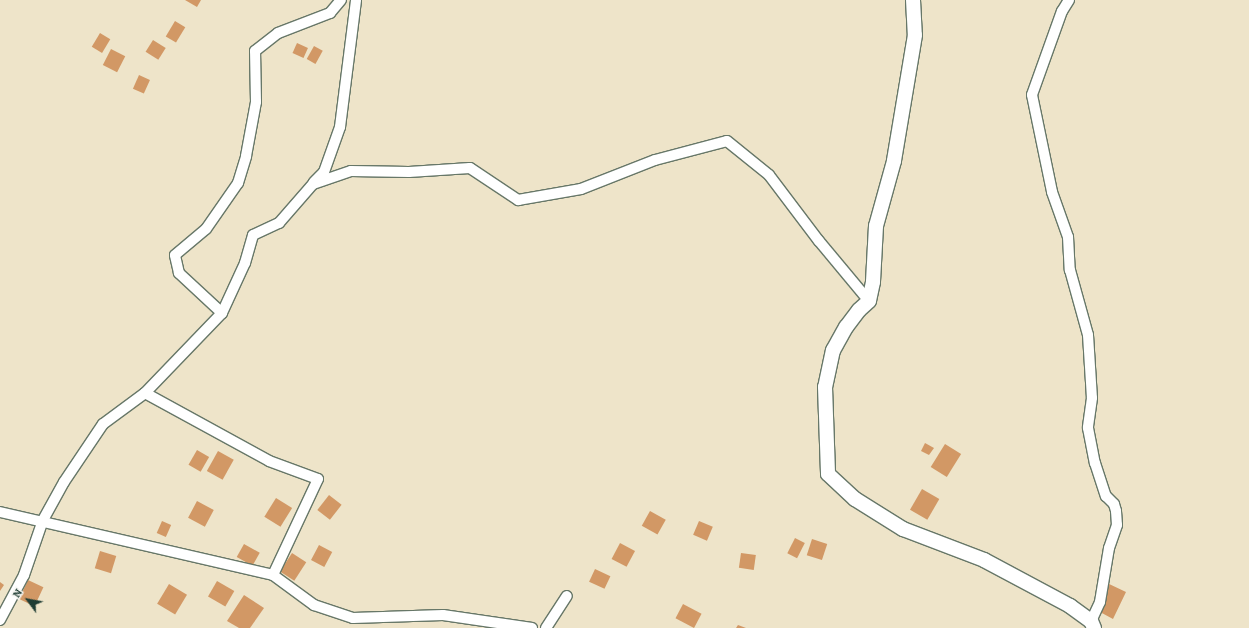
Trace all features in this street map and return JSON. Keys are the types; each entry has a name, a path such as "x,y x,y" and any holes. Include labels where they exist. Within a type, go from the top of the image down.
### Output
{"street":[{"path":"222,313 179,273 175,255 206,229 238,183 246,156 256,102 255,51 278,33 330,13 341,0"},
{"path":"0,620 24,574 43,520 64,482 103,424 145,393 222,313 245,263 253,235 279,223 324,172 340,127 356,0"},
{"path":"913,0 915,35 894,161 876,226 873,282 870,301 858,310 833,350 825,387 828,474 855,499 903,529 984,560 1070,606 1092,625 1100,602 1109,548 1117,524 1116,511 1114,504 1106,496 1095,463 1088,428 1092,398 1088,335 1070,270 1068,237 1052,192 1032,100 1062,11 1069,0"},
{"path":"313,184 351,171 409,172 470,168 518,200 581,189 655,160 727,142 769,174 820,241 870,301"},
{"path":"145,393 269,461 318,479 273,575"},
{"path":"0,512 43,520 273,575 314,605 354,618 443,615 532,628"},
{"path":"546,628 567,596"}],"building":[{"path":"185,0 201,0 197,7"},
{"path":"175,21 185,27 176,43 166,36"},
{"path":"100,33 110,39 102,53 92,47"},
{"path":"153,40 166,48 158,60 146,52"},
{"path":"297,43 308,48 303,58 293,53"},
{"path":"314,46 323,51 315,64 307,59"},
{"path":"111,49 125,56 117,72 103,65"},
{"path":"139,75 150,80 144,94 133,89"},
{"path":"925,443 934,448 929,455 921,451"},
{"path":"945,444 961,454 947,477 931,467"},
{"path":"197,450 209,457 201,472 188,465"},
{"path":"218,451 234,460 223,480 207,471"},
{"path":"922,489 939,499 927,520 910,510"},
{"path":"329,495 342,505 330,520 317,510"},
{"path":"276,498 292,508 280,527 264,517"},
{"path":"197,501 214,510 205,527 188,518"},
{"path":"650,511 666,520 658,535 642,526"},
{"path":"162,521 171,525 166,537 157,533"},
{"path":"699,521 713,527 707,541 693,535"},
{"path":"795,538 805,543 797,558 787,553"},
{"path":"812,539 827,544 822,560 807,555"},
{"path":"620,543 635,551 627,567 612,559"},
{"path":"244,544 260,553 252,566 237,557"},
{"path":"319,545 332,552 324,567 311,560"},
{"path":"100,551 116,556 111,573 95,568"},
{"path":"292,553 306,562 294,581 280,571"},
{"path":"741,553 756,555 754,570 739,568"},
{"path":"595,569 610,576 604,589 589,582"},
{"path":"28,580 43,587 35,606 19,599"},
{"path":"217,581 234,591 225,607 208,597"},
{"path":"0,582 4,585 0,591"},
{"path":"1107,583 1126,592 1113,619 1100,612 1106,599 1103,598"},
{"path":"169,584 187,595 175,615 157,604"},
{"path":"244,595 264,608 250,628 239,628 227,621"},
{"path":"683,604 702,614 694,628 675,618"},
{"path":"738,625 746,628 736,628"}]}
